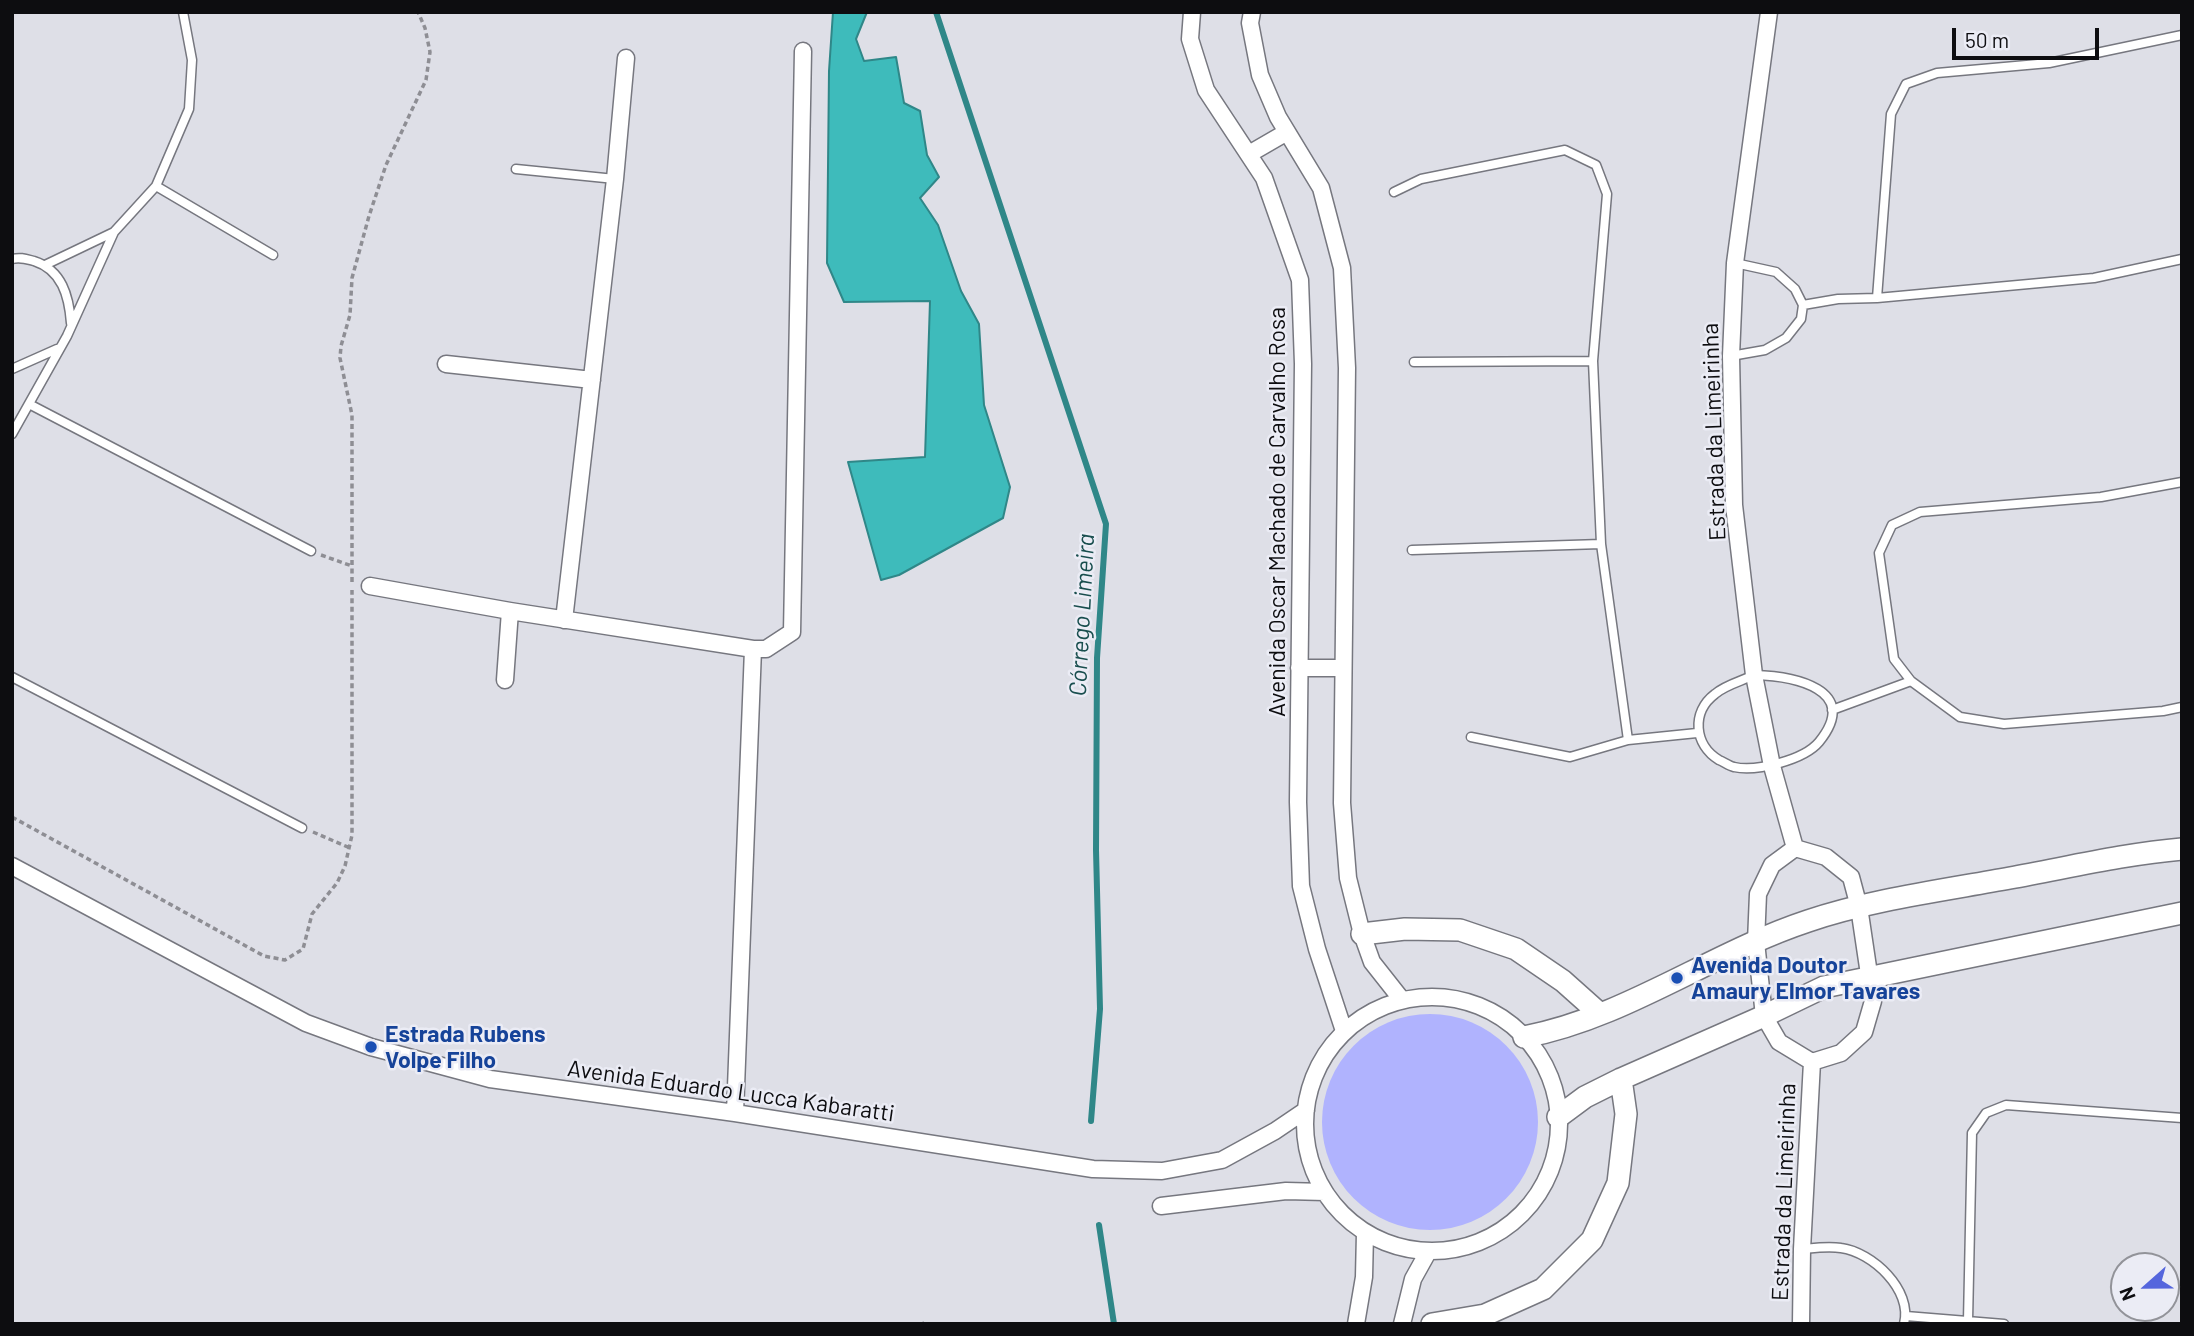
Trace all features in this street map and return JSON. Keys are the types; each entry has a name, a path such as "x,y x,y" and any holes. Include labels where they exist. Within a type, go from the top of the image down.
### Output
{"street":[{"name":"Avenida Oscar Machado de Carvalho Rosa","path":"1192,12 1190,38 1206,90 1264,178 1300,280 1303,364 1298,802 1301,886 1317,948 1345,1031"},
{"path":"1252,12 1250,23 1260,75 1287,132 1321,188 1342,268 1347,368 1342,803 1348,878 1372,962 1402,1000"},
{"name":"Estrada da Limeirinha","path":"1769,12 1735,263 1731,356 1734,505 1754,675 1772,766 1795,848"},
{"path":"370,586 753,649 766,649 792,632 803,51"},
{"path":"564,620 615,179 626,58"},
{"path":"1249,153 1287,132"},
{"path":"446,364 592,380"},
{"path":"505,680 510,611"},
{"path":"735,1113 753,649"},
{"path":"1299,667 1343,668"},
{"path":"1795,848 1826,857 1851,877 1859,907 1873,1001 1864,1032 1841,1053 1812,1062 1779,1042 1764,1016 1756,942 1758,894 1772,864 1795,848"},
{"path":"1524,1037 1559,1030 1601,1014 1756,942 1808,921 1859,907 2182,849"},
{"name":"Avenida Eduardo Lucca Kabaratti","path":"12,866 306,1023 372,1047 490,1079 735,1113 1093,1168 1162,1171 1222,1160 1275,1131 1306,1110"},
{"path":"1558,1117 1585,1097 1621,1079 1824,987 2182,913"},
{"path":"1362,934 1405,929 1460,930 1516,949 1563,981 1601,1014"},
{"path":"1435,997 1468,1002 1498,1016 1524,1037 1544,1064 1555,1095 1559,1128 1554,1161 1540,1192 1519,1217 1492,1237 1461,1249 1428,1252 1396,1247 1365,1233 1339,1212 1320,1185 1308,1154 1306,1110 1310,1087 1324,1057 1345,1031 1371,1012 1402,1000 1435,997"},
{"name":"Estrada da Limeirinha","path":"1801,1324 1802,1249 1812,1062"},
{"path":"1432,1324 1485,1315 1543,1289 1592,1240 1618,1183 1626,1114 1621,1079"},
{"path":"1161,1206 1286,1191 1325,1192"},
{"path":"1356,1324 1364,1277 1365,1233"},
{"path":"1402,1324 1413,1279 1428,1252"}],"lane":[{"path":"12,434 71,326 114,232 156,186 189,109 192,60 183,12"},
{"path":"1877,298 1891,114 1906,84 1937,73 2049,63 2182,35"},
{"path":"1394,192 1421,179 1565,150 1596,165 1607,194 1593,361 1601,544 1629,740"},
{"path":"516,169 615,179"},
{"path":"156,186 273,255"},
{"path":"46,265 114,232"},
{"path":"12,259 20,257 46,265 61,280 69,304 71,326"},
{"path":"1803,305 1838,299 1877,298 2094,278 2182,259"},
{"path":"1731,356 1765,351 1786,338 1801,318 1803,305 1795,289 1776,272 1735,263"},
{"path":"12,369 36,361 59,348"},
{"path":"1414,362 1593,361"},
{"path":"29,404 311,551"},
{"path":"2182,482 2101,497 1920,512 1892,525 1879,553 1894,659 1912,681 1960,718 2004,724 2163,711 2182,707"},
{"path":"1412,550 1601,544"},
{"path":"1754,675 1780,676 1807,683 1827,697 1832,710 1828,730 1813,749 1772,766 1733,767 1710,754 1697,733 1700,712 1715,694 1754,675"},
{"path":"12,677 302,828"},
{"path":"1832,710 1912,681"},
{"path":"1471,737 1570,757 1629,740 1697,733"},
{"path":"1968,1321 1972,1133 1986,1113 2006,1105 2182,1118"},
{"path":"1802,1249 1842,1248 1875,1262 1900,1290 1905,1320 2004,1324"}],"path":[{"path":"12,817 264,956 276,960 285,960 303,949 312,914 337,883 352,835 352,415 342,371 341,346 349,315 352,278 369,216 386,165 426,80 430,52 425,28 418,12"},
{"path":"311,551 352,566"},
{"path":"302,828 350,848"}],"shaded area":[{"path":"833,12 867,12 856,39 864,61 896,57 904,103 920,111 927,155 939,177 920,198 938,225 961,291 979,324 984,405 1010,487 1003,518 899,575 881,580 848,462 925,457 930,301 844,302 827,263 829,71"},
{"path":"1430,1014 1471,1022 1490,1032 1506,1046 1520,1062 1530,1081 1538,1122 1530,1163 1520,1182 1506,1198 1490,1212 1471,1222 1430,1230 1389,1222 1370,1212 1354,1198 1340,1182 1330,1163 1322,1122 1330,1081 1340,1062 1354,1046 1370,1032 1389,1022"}],"waterway":[{"name":"Córrego Limeira","path":"936,12 1106,524 1097,658 1096,850 1100,1009 1091,1121"},
{"name":"Córrego Limeira","path":"1099,1225 1114,1324"}],"place":[{"name":"Avenida Doutor Amaury Elmor Tavares","path":"1677,978"},
{"name":"Estrada Rubens Volpe Filho","path":"371,1047"}]}
